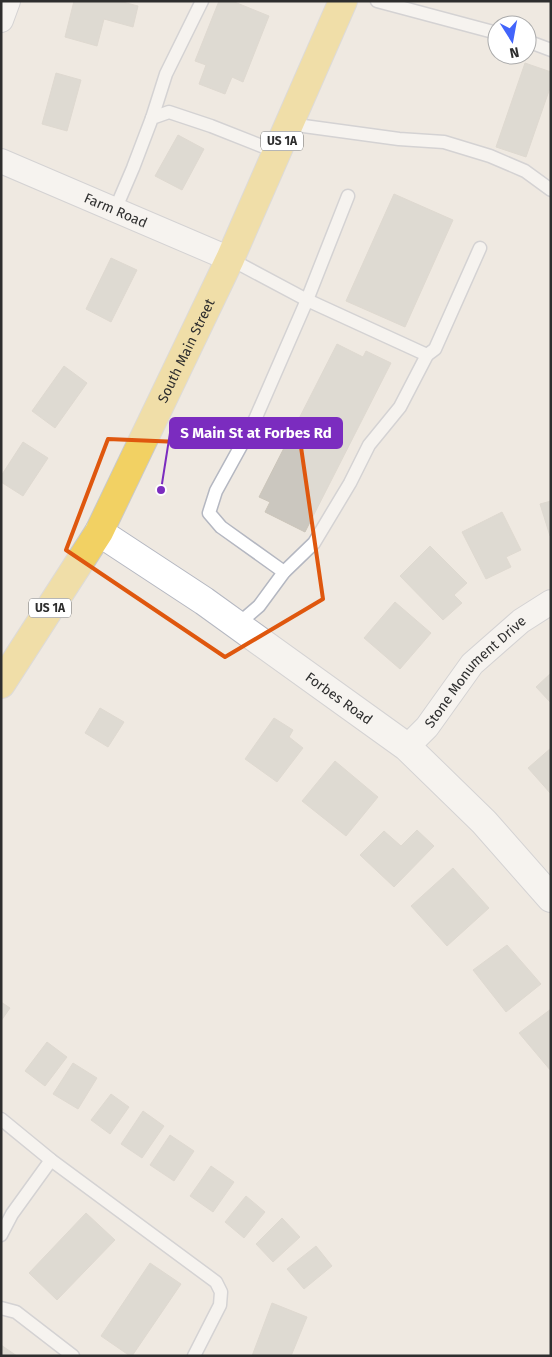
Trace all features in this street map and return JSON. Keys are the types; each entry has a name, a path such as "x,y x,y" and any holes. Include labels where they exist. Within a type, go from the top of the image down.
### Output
{"main road":[{"name":"South Main Street","path":"1,684 99,532 230,259 343,1"}],"street":[{"path":"1,20 8,1"},
{"name":"Farm Road","path":"1,161 230,259"},
{"name":"Forbes Road","path":"99,532 237,625 407,747 484,822 551,898"},
{"name":"Stone Monument Drive","path":"407,747 427,726 472,664 521,621 551,602"}],"lane":[{"path":"115,210 152,118 166,74 202,1"},
{"path":"377,1 487,30"},
{"path":"537,45 551,50"},
{"path":"152,118 169,112 277,152"},
{"path":"289,124 398,139 444,142 490,156 525,171 551,190"},
{"path":"284,572 221,527 209,513 216,491 254,424 307,300 348,196"},
{"path":"237,625 258,606 284,572 314,544 350,483 369,445 400,407 427,355 435,349 480,248"},
{"path":"230,259 307,300 427,355"},
{"path":"1,1119 51,1160 216,1282 221,1292 220,1305 194,1356"},
{"path":"1,1235 12,1214 51,1160"},
{"path":"1,1308 16,1312 73,1356"}],"highlighted area":[{"path":"108,439 301,447 323,599 225,657 66,550"}],"building":[{"path":"74,1 119,1 138,6 133,27 104,19 97,46 65,37"},
{"path":"219,1 232,1 269,16 243,82 232,77 225,94 199,84 206,65 195,61"},
{"path":"524,65 531,65 551,72 551,85 526,157 496,147"},
{"path":"56,73 81,80 67,131 42,124"},
{"path":"178,135 204,149 182,190 155,176"},
{"path":"394,194 453,220 405,327 346,301"},
{"path":"111,258 137,270 111,322 86,309"},
{"path":"337,344 363,357 366,351 391,363 305,532 265,512 270,502 259,497"},
{"path":"64,366 87,383 55,428 32,411"},
{"path":"23,442 48,458 23,496 1,482 1,476"},
{"path":"551,501 551,535 550,536 540,504"},
{"path":"502,512 521,550 506,557 511,567 486,579 462,532"},
{"path":"430,546 467,583 454,595 462,603 443,620 400,576"},
{"path":"395,602 431,633 400,669 364,638"},
{"path":"551,673 551,703 536,687"},
{"path":"100,708 124,722 108,747 85,733"},
{"path":"274,718 293,730 289,737 303,748 277,782 245,759"},
{"path":"551,748 551,794 528,768"},
{"path":"335,761 378,797 346,836 302,801"},
{"path":"417,830 434,846 394,887 360,855 384,831 401,846"},
{"path":"453,868 489,908 447,946 411,906"},
{"path":"507,945 541,984 506,1012 473,970"},
{"path":"1,1002 10,1008 1,1021"},
{"path":"551,1009 551,1071 519,1033"},
{"path":"47,1042 67,1057 45,1086 25,1071"},
{"path":"73,1063 97,1078 78,1109 53,1094"},
{"path":"111,1094 129,1107 110,1134 91,1120"},
{"path":"143,1111 164,1126 142,1158 121,1144"},
{"path":"170,1135 194,1151 174,1181 150,1165"},
{"path":"211,1166 234,1182 213,1212 190,1196"},
{"path":"246,1196 265,1212 244,1238 225,1222"},
{"path":"86,1213 115,1240 57,1300 29,1273"},
{"path":"282,1218 300,1237 273,1262 256,1244"},
{"path":"316,1246 332,1266 304,1289 287,1269"},
{"path":"150,1263 181,1284 132,1356 130,1356 101,1336"},
{"path":"272,1303 307,1317 291,1356 252,1356"},
{"path":"1,1345 17,1356 1,1356"}],"place":[{"name":"S Main St at Forbes Rd","path":"161,490"}]}
